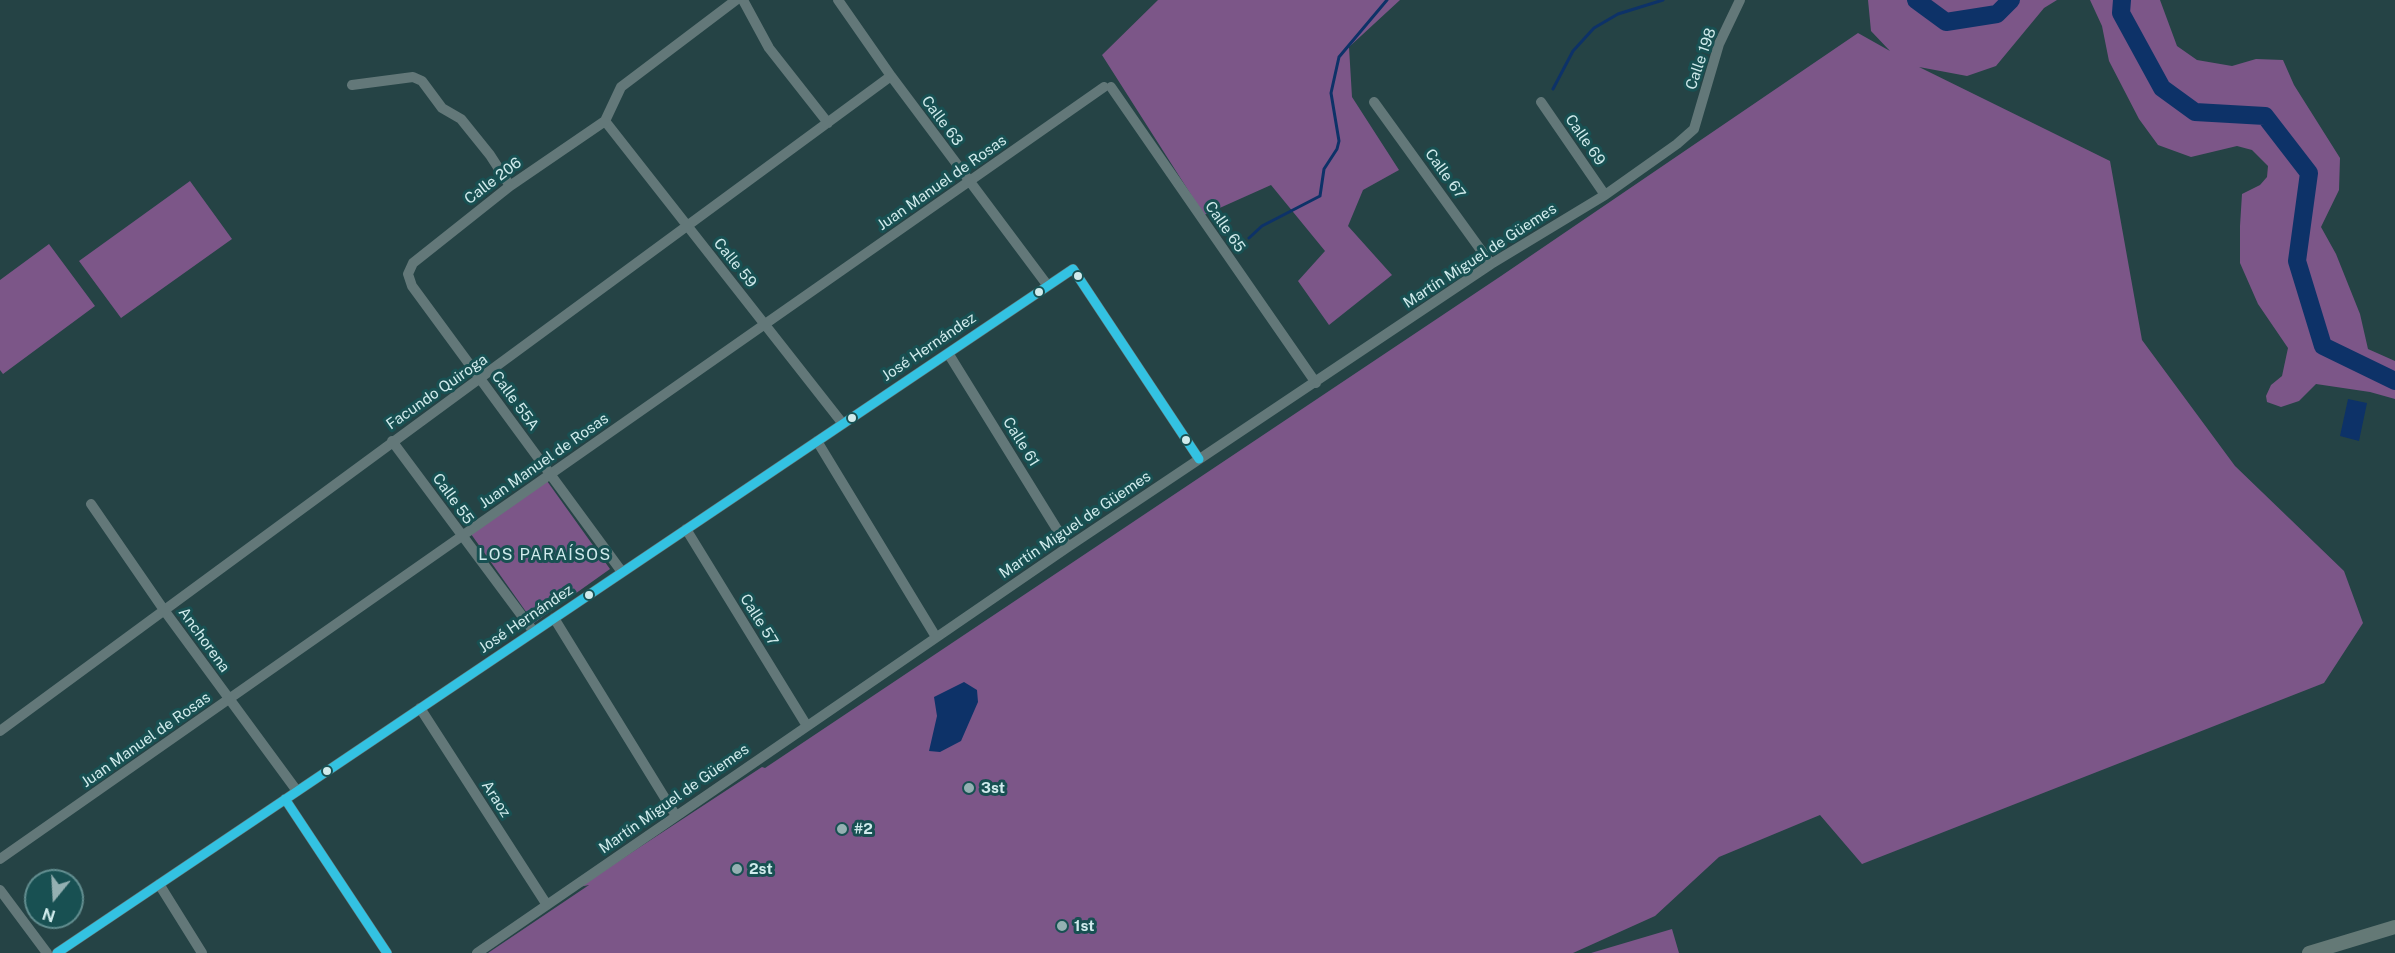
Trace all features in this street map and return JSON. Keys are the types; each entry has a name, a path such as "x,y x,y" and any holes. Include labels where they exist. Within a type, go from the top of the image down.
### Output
{"street":[{"path":"605,121 621,87 736,0"},
{"path":"743,0 769,48 828,123"},
{"name":"Calle 63","path":"838,0 891,76 1048,286"},
{"name":"Calle 198","path":"1694,129 1719,44 1740,0"},
{"name":"Facundo Quiroga","path":"0,731 392,441 481,380 891,76"},
{"path":"352,85 413,77 422,81 442,108 461,119 490,155 510,186"},
{"name":"Juan Manuel de Rosas","path":"0,860 1107,87"},
{"name":"Calle 65","path":"1107,87 1316,382"},
{"name":"Calle 67","path":"1374,102 1491,264"},
{"name":"Calle 69","path":"1540,102 1605,195"},
{"name":"Calle 206","path":"408,274 413,263 510,186 605,121"},
{"name":"Calle 59","path":"605,121 843,424"},
{"name":"Martín Miguel de Güemes","path":"477,953 1068,547 1491,264 1605,195 1694,129"},
{"name":"José Hernández","path":"57,953 1073,269 1199,459"},
{"name":"Calle 55A","path":"408,274 412,286 622,572"},
{"name":"Calle 61","path":"948,353 1068,547"},
{"name":"Calle 55","path":"392,441 534,632"},
{"path":"817,441 936,637"},
{"name":"Anchorena","path":"91,504 164,610 297,791"},
{"name":"Calle 57","path":"686,529 807,726"},
{"path":"554,618 676,816"},
{"name":"Araoz","path":"420,708 547,905"},
{"path":"285,800 387,953"},
{"path":"159,884 202,953"},
{"path":"0,890 47,953"},
{"path":"2309,953 2395,927"}],"shaded area":[{"path":"1158,0 1400,0 1349,47 1352,97 1399,170 1363,190 1348,226 1392,275 1329,325 1298,281 1325,251 1271,185 1204,215 1102,55"},
{"path":"1868,0 2057,0 2044,8 1996,66 1967,76 1919,67 2110,161 2142,340 2235,466 2344,571 2363,623 2324,683 1862,864 1820,815 1719,857 1655,916 1573,953 488,953 589,885 579,887 762,767 765,768 1501,276 1858,33 1890,51 1871,31"},
{"path":"2090,0 2160,0 2177,46 2197,60 2232,66 2256,59 2283,60 2294,85 2340,158 2339,190 2321,227 2336,254 2360,314 2368,349 2395,361 2395,399 2370,392 2316,384 2299,401 2281,407 2267,402 2266,396 2271,385 2282,376 2288,348 2258,304 2240,263 2240,226 2242,194 2260,185 2267,177 2268,166 2252,150 2237,146 2191,157 2158,145 2139,119 2109,61 2102,26"},
{"path":"190,181 232,239 121,318 79,261"},
{"path":"49,244 95,306 3,374 0,370 0,280"},
{"path":"547,481 610,569 534,623 471,534"},
{"path":"1672,929 1679,953 1591,953"}],"water":[{"path":"2348,399 2367,403 2359,441 2340,436"},
{"path":"964,682 977,690 978,702 961,741 940,752 929,751 937,716 934,697"}],"waterway":[{"path":"1249,238 1262,226 1320,196 1324,169 1337,149 1339,141 1331,93 1339,57 1387,0"},
{"path":"1553,89 1573,51 1594,28 1618,14 1663,0"},
{"path":"1916,0 1946,22 1997,14 2011,0"},
{"path":"2122,0 2121,13 2162,88 2195,112 2265,116 2309,173 2297,261 2323,346 2395,381"}],"transit line":[{"path":"1073,269 1199,459"},
{"path":"57,953 1073,269"},
{"path":"285,799 387,953"}],"place":[{"name":"3st","path":"969,788"},
{"name":"#2","path":"842,829"},
{"name":"2st","path":"737,869"},
{"name":"1st","path":"1062,926"}],"district":[{"name":"LOS PARAÍSOS","path":"545,555"}]}
